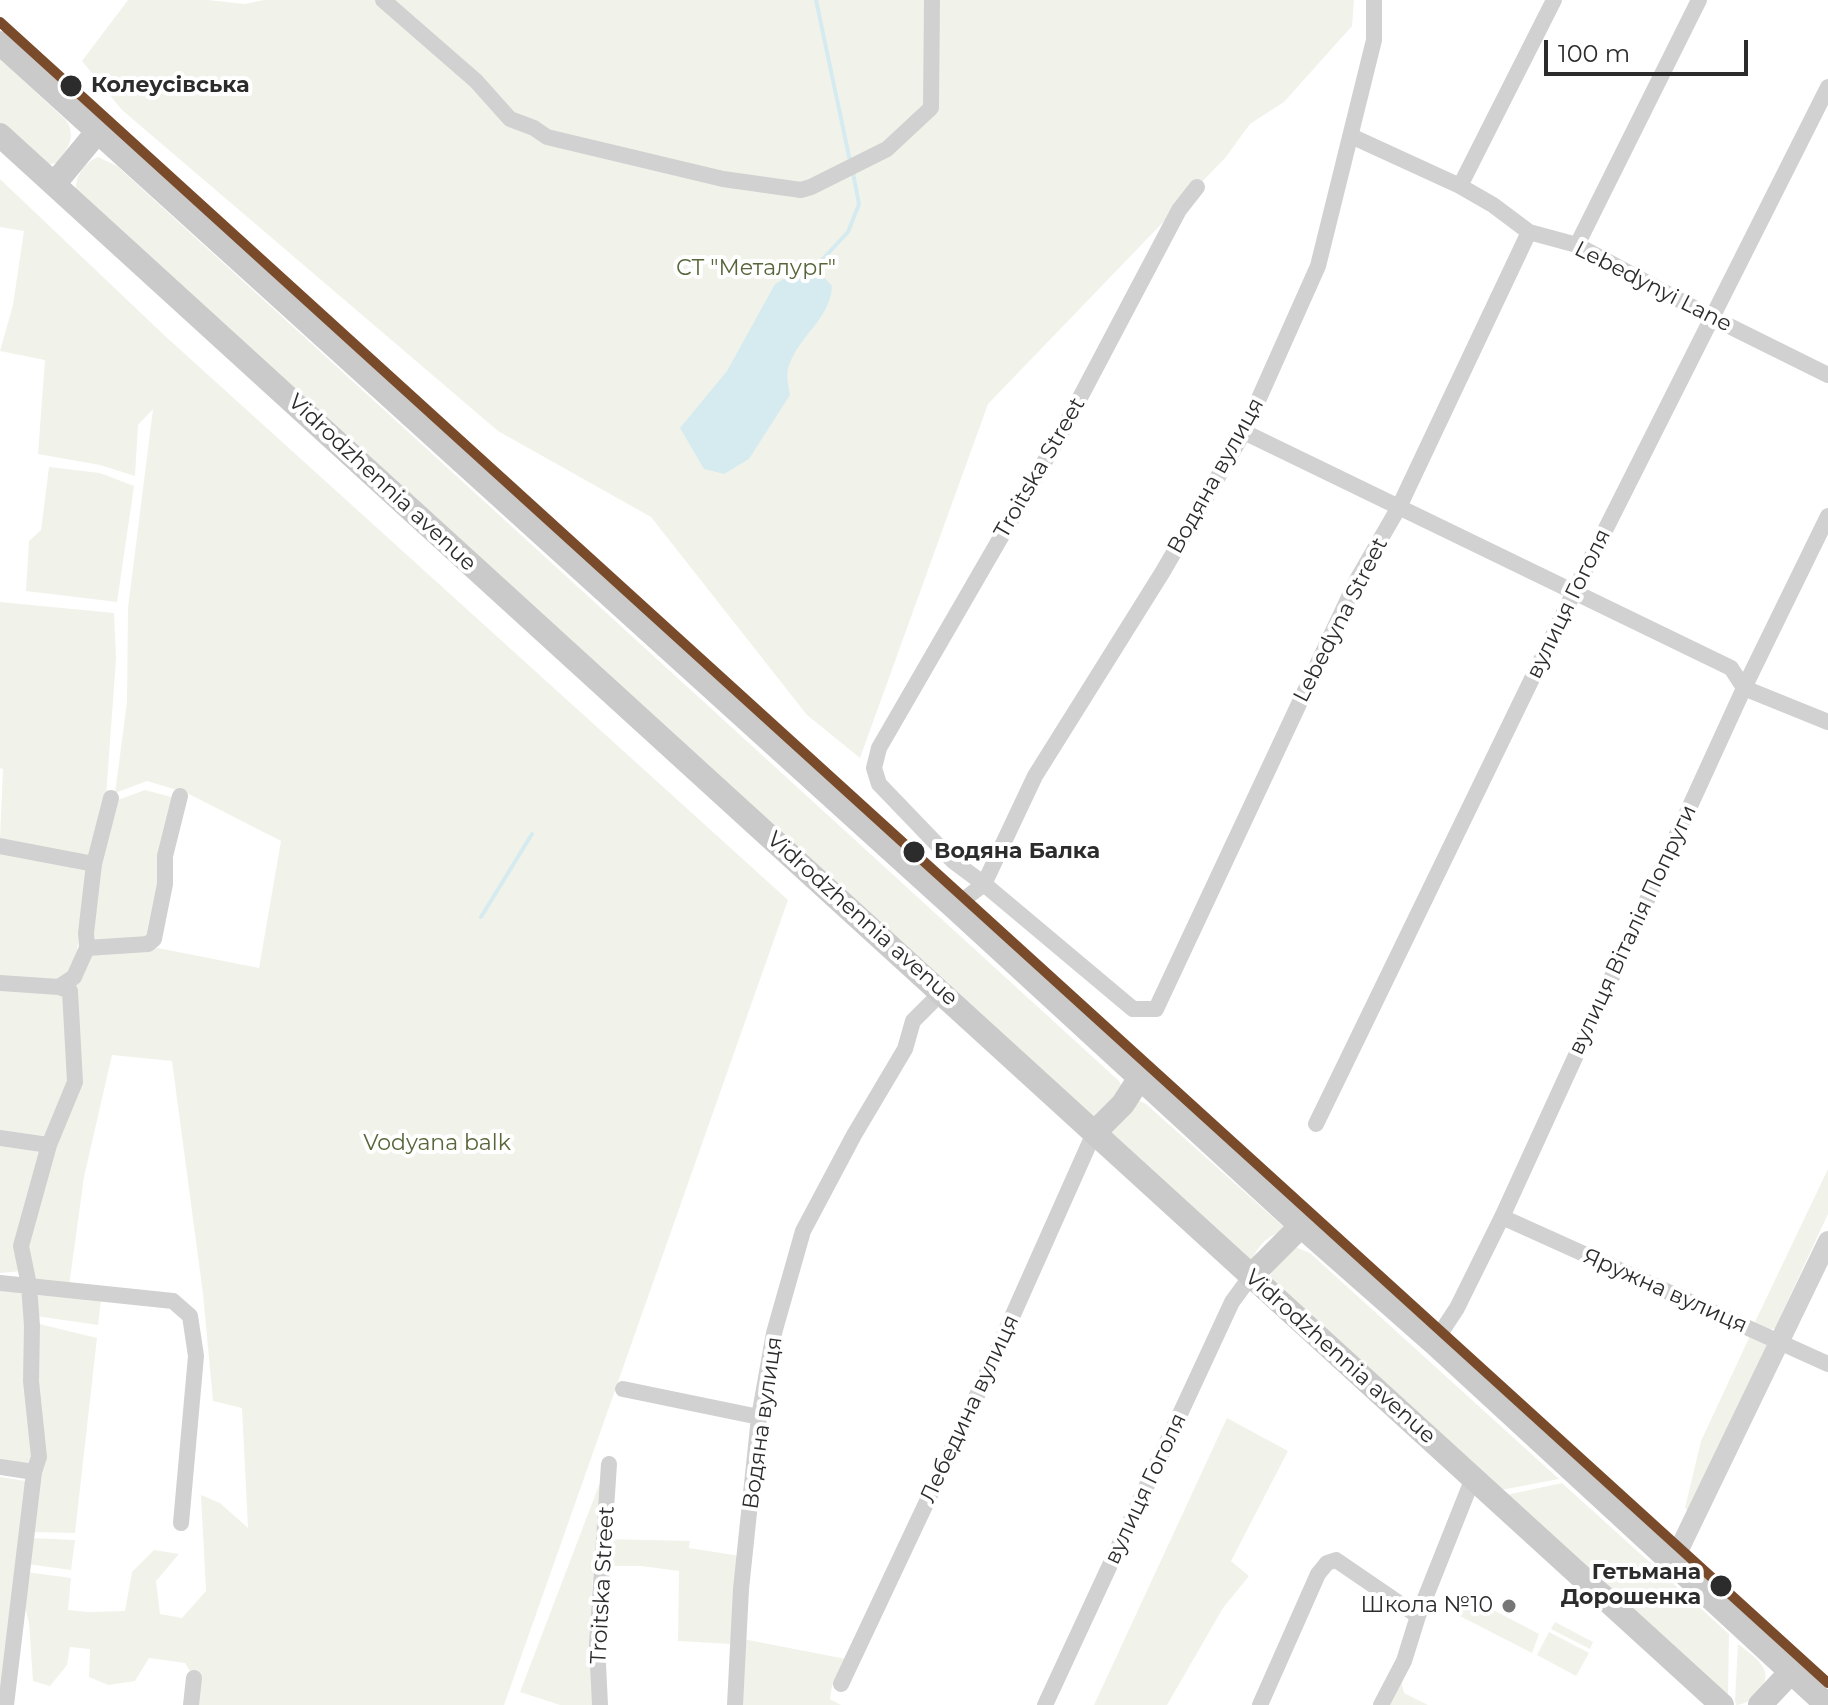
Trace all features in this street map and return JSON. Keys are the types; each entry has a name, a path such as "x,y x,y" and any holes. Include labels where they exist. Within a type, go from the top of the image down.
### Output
{"main road":[{"path":"0,43 954,907 1301,1226 1434,1343 1827,1705"},
{"path":"55,183 98,131"},
{"name":"Vidrodzhennia avenue","path":"0,135 1722,1705"},
{"path":"1094,1133 1123,1104 1139,1079"},
{"path":"1251,1276 1301,1226"},
{"path":"1760,1705 1791,1672"}],"street":[{"path":"383,0 476,81 510,119 534,128 547,137 723,179 801,190 887,149 931,108 932,0"},
{"name":"Водяна вулиця","path":"954,907 984,884 1035,776 1162,573 1244,432 1318,266 1374,40 1374,0"},
{"path":"1460,186 1554,0"},
{"path":"1577,245 1699,0"},
{"name":"вулиця Гоголя","path":"1316,1124 1575,590 1828,87"},
{"name":"Lebedynyi Lane","path":"1351,136 1460,186 1493,205 1529,232 1577,245 1828,375"},
{"name":"Troitska Street","path":"984,884 953,861 879,784 874,768 879,748 1064,428 1179,210 1197,187"},
{"name":"Lebedyna Street","path":"984,884 1133,1009 1156,1009 1358,578 1399,507 1529,232"},
{"path":"1244,432 1731,668 1744,688 1828,722"},
{"name":"вулиця Віталія Попруги","path":"1434,1343 1457,1308 1502,1217 1744,688 1828,516"},
{"path":"87,948 148,944 154,939 165,884 165,856 180,796"},
{"path":"59,987 74,977 87,948 94,864 111,798"},
{"path":"0,846 94,864"},
{"path":"0,983 59,987 70,991 75,1082 49,1145 21,1246 29,1285 31,1381 39,1457 34,1472 6,1705"},
{"name":"Водяна вулиця","path":"735,1705 741,1589 759,1417 774,1333 803,1231 854,1135 905,1049 913,1021 942,992"},
{"name":"Лебедина вулиця","path":"841,1684 967,1418 1094,1133"},
{"path":"0,1138 49,1145"},
{"name":"Яружна вулиця","path":"1502,1217 1828,1364"},
{"path":"1673,1562 1828,1241"},
{"name":"вулиця Гоголя","path":"1045,1705 1232,1302 1251,1276"},
{"path":"0,1283 173,1301 190,1316 196,1356 181,1523"},
{"path":"623,1389 759,1417"},
{"name":"Troitska Street","path":"600,1705 597,1644 609,1464"},
{"path":"0,1467 34,1472"},
{"path":"1381,1705 1404,1661 1418,1616 1473,1478"},
{"path":"1260,1705 1318,1574 1327,1563 1336,1560 1418,1616"},
{"path":"191,1705 194,1678"}],"green space":[{"name":"СТ \"Металург\"","path":"128,0 208,0 245,4 264,0 1354,0 1352,26 1284,102 1250,124 1225,158 988,404 860,758 807,715 651,517 498,431 122,110 82,61"},
{"path":"0,59 66,120 71,132 70,143 56,163 46,165 0,126"},
{"path":"98,157 117,166 1119,1081 1122,1087 1093,1121 76,195 80,173"},
{"name":"Vodyana balk","path":"0,179 164,335 788,900 504,1705 191,1705 194,1678 185,1663 149,1658 135,1681 108,1685 89,1677 90,1649 70,1647 67,1665 50,1686 33,1681 29,1623 23,1600 26,1572 71,1578 68,1610 125,1611 132,1572 154,1550 179,1554 156,1581 160,1614 182,1618 206,1591 201,1495 220,1503 248,1528 242,1408 213,1401 203,1294 172,1061 112,1055 84,1177 69,1286 33,1281 25,1246 50,1156 82,1082 73,987 90,953 158,948 259,968 281,841 187,793 147,781 115,793 127,702 128,608 153,409 138,425 135,476 100,465 38,454 45,360 0,351 13,305 24,231 0,227"},
{"path":"49,467 100,473 134,486 117,602 26,591 29,541 41,530"},
{"path":"0,602 114,613 116,659 106,797 88,857 0,839 3,769 0,768"},
{"path":"145,790 175,798 147,939 91,943 98,872 115,801"},
{"path":"0,853 88,869 76,958 71,971 56,983 0,977"},
{"path":"0,990 65,995 69,1083 45,1136 0,1130"},
{"path":"1138,1100 1286,1229 1264,1242 1250,1264 1110,1135 1113,1126"},
{"path":"0,1144 45,1148 23,1271 0,1273"},
{"path":"1828,1169 1828,1214 1775,1328 1767,1331 1754,1324"},
{"path":"1295,1247 1310,1253 1559,1479 1501,1490 1270,1277 1274,1265"},
{"path":"0,1290 25,1290 34,1454 31,1467 0,1460"},
{"path":"39,1290 101,1300 98,1325 36,1316"},
{"path":"35,1323 97,1338 75,1533 30,1532"},
{"path":"1750,1336 1765,1342 1768,1348 1688,1510 1685,1508 1701,1441"},
{"path":"1227,1418 1288,1451 1231,1561 1249,1576 1223,1608 1167,1705 1094,1705"},
{"path":"0,1477 26,1481 0,1705"},
{"path":"601,1480 591,1602 595,1705 560,1705 520,1692"},
{"path":"1562,1483 1729,1634 1728,1696 1506,1495"},
{"path":"30,1538 75,1540 71,1570 27,1564"},
{"path":"607,1539 690,1541 689,1548 740,1556 732,1644 678,1641 679,1571 641,1566 605,1566"},
{"path":"1463,1594 1539,1634 1532,1653 1454,1613"},
{"path":"1555,1622 1593,1642 1590,1649 1551,1629"},
{"path":"1549,1632 1589,1653 1576,1676 1537,1655"},
{"path":"743,1639 846,1659 832,1686 830,1699 841,1705 740,1705"},
{"path":"1738,1644 1758,1660 1763,1667 1765,1680 1754,1697 1736,1705 1735,1700"},
{"path":"1400,1676 1404,1693 1428,1705 1385,1705"}],"shaded area":[{"path":"790,275 823,276 832,286 826,309 792,357 787,372 790,395 749,459 724,474 704,469 680,428 727,371 775,284"}],"waterway":[{"path":"816,0 850,161"},
{"path":"806,277 848,232 859,204 853,173"},
{"path":"481,917 532,834"}],"transit line":[{"path":"0,22 1828,1683"}],"place":[{"name":"Колеусівська","path":"71,86"},
{"name":"Водяна Балка","path":"914,852"},
{"name":"Гетьмана Дорошенка","path":"1721,1586"},
{"name":"Школа №10","path":"1509,1606"}]}
